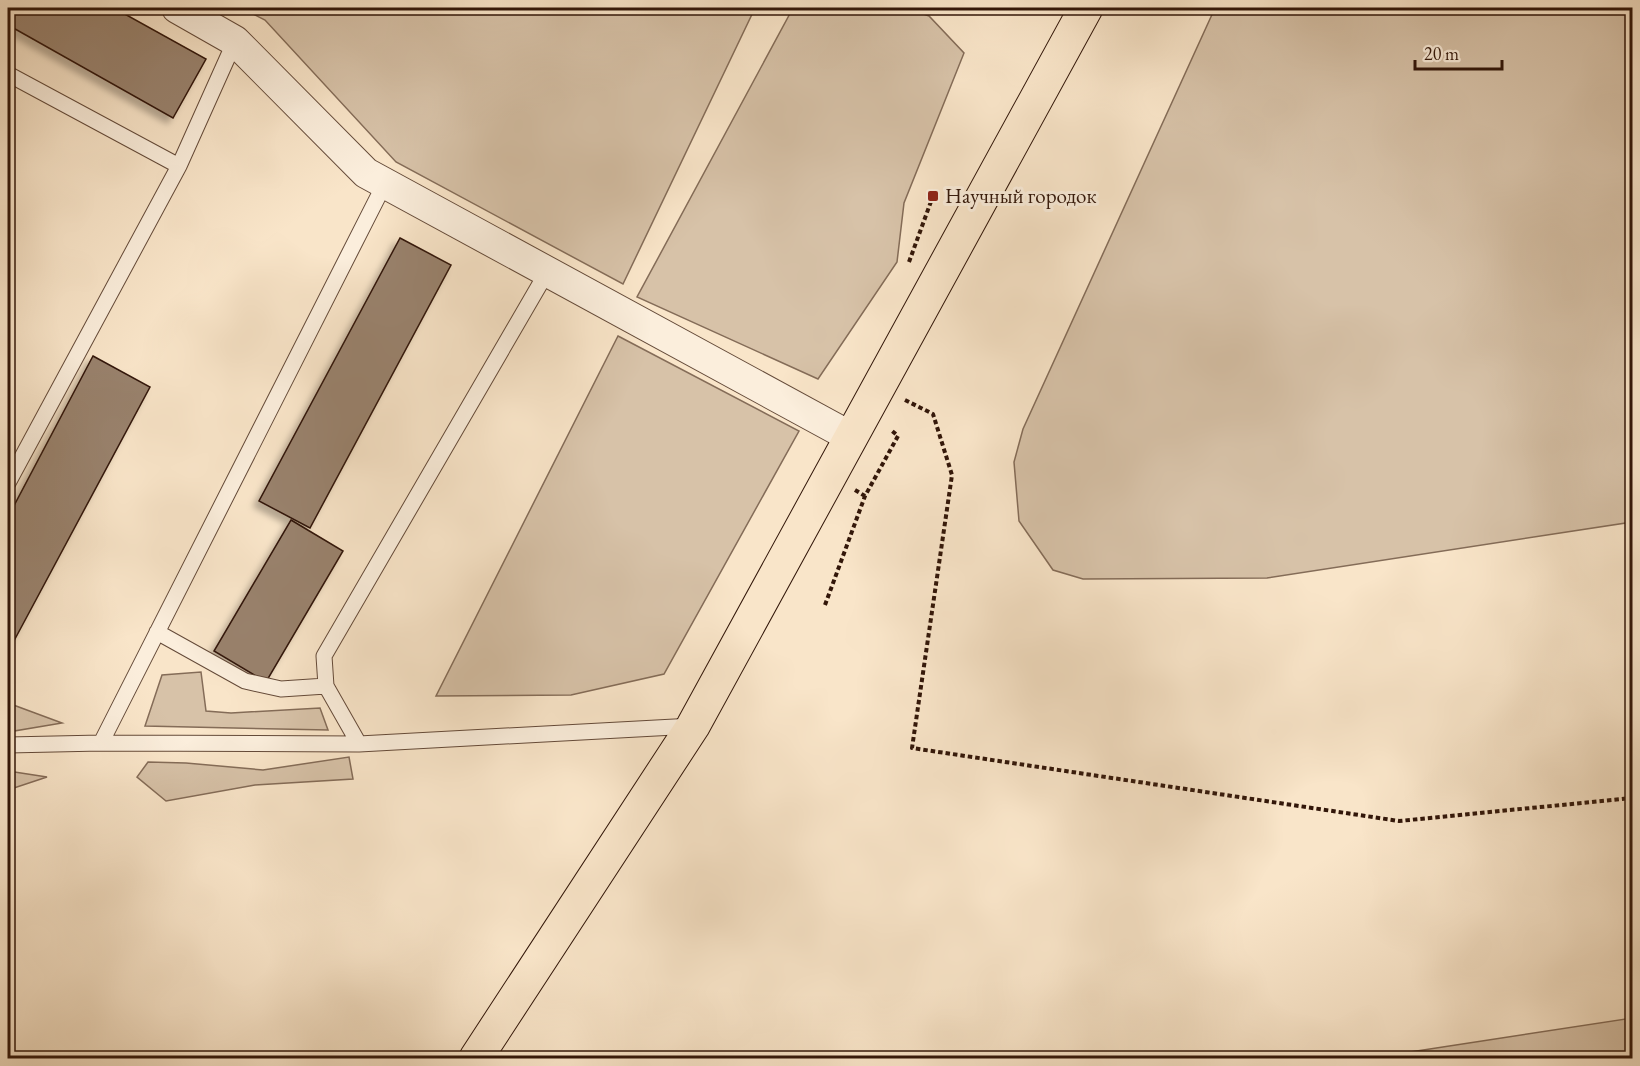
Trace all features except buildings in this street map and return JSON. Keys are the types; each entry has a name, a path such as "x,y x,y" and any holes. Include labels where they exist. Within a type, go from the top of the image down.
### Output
{"main road":[{"path":"477,1059 693,726 1086,8"}],"street":[{"path":"177,8 236,41 366,173 851,437"}],"lane":[{"path":"8,483 179,166 236,41"},
{"path":"8,74 179,166"},
{"path":"101,743 384,183"},
{"path":"359,744 326,686 324,656 548,272"},
{"path":"157,632 245,681 281,688 326,686"},
{"path":"8,745 359,744 693,726"}],"path":[{"path":"909,262 933,196"},
{"path":"879,387 933,414 952,475 912,748 1398,821 1632,798"},
{"path":"825,605 865,496 898,436"}],"shaded area":[{"path":"241,8 755,8 623,284 396,162 265,20"},
{"path":"793,8 907,8 929,16 964,53 904,203 897,262 818,379 637,297"},
{"path":"1215,8 1632,8 1632,522 1267,578 1083,579 1053,570 1019,521 1014,462 1023,429"},
{"path":"618,336 799,431 664,674 571,695 436,696"},
{"path":"201,672 206,711 231,713 320,708 328,730 145,726 162,675"},
{"path":"8,703 62,723 8,732"},
{"path":"349,757 353,779 255,785 166,801 137,777 148,762 263,770"},
{"path":"8,771 47,777 8,790"},
{"path":"1632,1018 1632,1058 1371,1058"}],"place":[{"name":"Научный городок","path":"933,196"}]}
